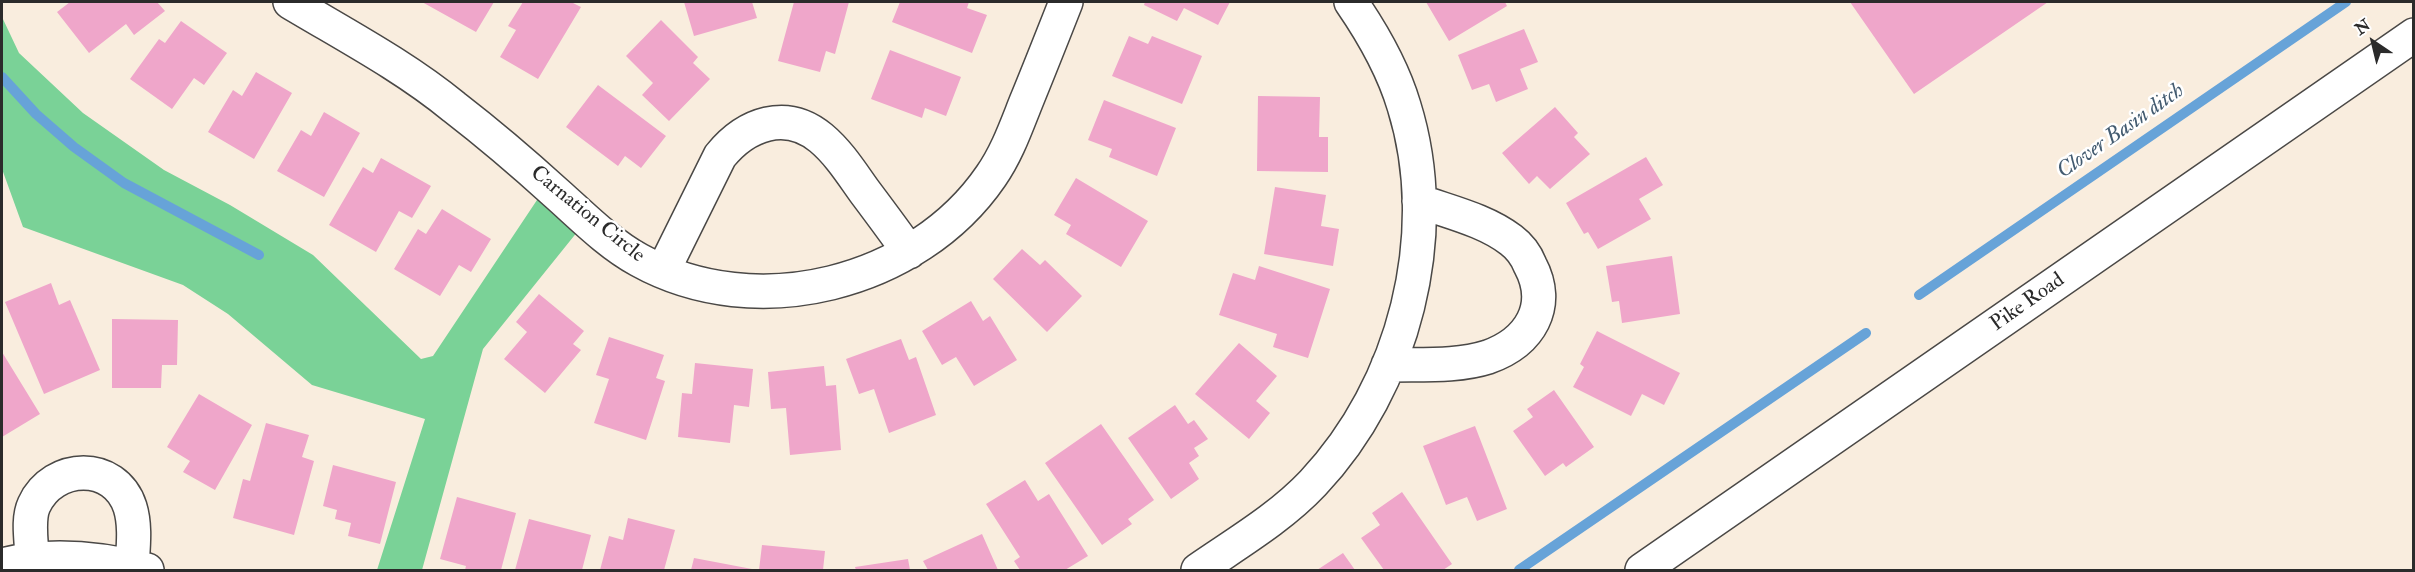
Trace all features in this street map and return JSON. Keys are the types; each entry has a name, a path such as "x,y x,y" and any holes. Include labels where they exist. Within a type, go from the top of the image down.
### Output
{"street":[{"name":"Carnation Circle","path":"290,2 435,91 611,240 638,260 663,272 721,288 771,291 797,289 845,280 882,266 909,252 958,216 981,190 1002,160 1066,2"},
{"path":"1198,570 1280,512 1313,483 1355,429 1388,365 1402,327 1417,249 1419,201 1416,161 1404,107 1378,45 1351,2"},
{"name":"Pike Road","path":"1642,570 2414,35"},
{"path":"663,272 720,156 742,134 769,123 798,125 822,138 840,157 909,252"},
{"path":"1388,365 1470,360 1498,353 1512,345 1531,326 1539,305 1540,292 1537,279 1526,257 1513,241 1492,228 1419,201"},
{"path":"70,474 97,474 112,482 129,504 140,569 83,559 17,562 38,498 58,478 70,474"}],"green space":[{"path":"2,17 19,53 83,113 164,170 230,205 313,255 421,359 433,356 547,185 586,221 483,349 422,570 377,570 425,419 312,385 228,314 183,285 23,227 2,169"}],"building":[{"path":"70,2 157,2 165,11 134,35 126,24 89,53 57,12"},
{"path":"422,2 494,2 476,32"},
{"path":"523,2 571,2 581,7 538,79 500,57 516,30 508,26"},
{"path":"684,2 752,2 757,18 694,36"},
{"path":"794,2 849,2 835,54 826,51 820,72 778,61"},
{"path":"900,2 969,2 967,8 987,15 972,53 892,22"},
{"path":"1145,2 1230,2 1218,25 1184,8 1177,21 1144,5"},
{"path":"1426,2 1505,2 1507,6 1449,41"},
{"path":"1850,2 2048,2 1914,94"},
{"path":"661,20 698,57 693,63 710,79 669,121 642,95 653,83 626,56"},
{"path":"181,21 227,53 204,85 194,78 172,109 130,79 159,39 165,43"},
{"path":"1524,29 1538,62 1520,69 1528,89 1496,102 1489,84 1472,90 1458,55"},
{"path":"1129,36 1148,44 1152,36 1202,56 1182,104 1112,76"},
{"path":"890,50 961,77 946,116 925,108 922,118 871,99"},
{"path":"256,72 292,93 254,159 208,132 233,90 242,96"},
{"path":"598,85 666,136 641,168 625,156 618,166 566,127"},
{"path":"1258,96 1320,97 1319,137 1328,137 1328,172 1257,171"},
{"path":"1104,100 1176,128 1157,176 1109,157 1112,149 1088,140"},
{"path":"1555,107 1578,133 1574,137 1590,154 1550,189 1537,176 1529,184 1502,153"},
{"path":"324,112 360,133 324,197 277,171 301,130 311,136"},
{"path":"1646,157 1663,185 1639,199 1651,219 1598,249 1588,232 1584,234 1566,203"},
{"path":"381,158 431,186 412,218 399,211 376,252 329,225 363,167 373,173"},
{"path":"1076,178 1148,221 1121,267 1066,234 1071,225 1054,215"},
{"path":"1275,187 1326,195 1321,226 1339,229 1333,266 1264,254"},
{"path":"442,209 491,239 471,272 459,265 440,296 394,269 418,229 426,234"},
{"path":"1022,249 1040,265 1045,260 1082,296 1047,332 993,279"},
{"path":"1672,256 1680,314 1622,323 1619,301 1612,302 1606,266"},
{"path":"1259,266 1330,289 1308,358 1273,347 1277,334 1219,315 1233,273 1255,280"},
{"path":"51,283 59,305 70,300 100,370 44,394 5,302"},
{"path":"539,294 584,331 573,344 581,350 545,393 504,359 527,332 516,322"},
{"path":"971,301 983,321 990,316 1017,360 974,386 956,357 942,365 922,331"},
{"path":"112,319 178,320 177,365 162,365 161,388 112,388"},
{"path":"1597,331 1680,373 1664,405 1642,394 1631,416 1573,387 1584,367 1580,364"},
{"path":"609,337 664,355 656,378 665,381 646,440 594,423 609,379 596,375"},
{"path":"901,339 909,360 916,357 936,415 889,433 874,389 859,394 846,359"},
{"path":"1239,343 1277,376 1256,401 1270,413 1249,439 1195,394"},
{"path":"2,352 40,414 2,437"},
{"path":"695,363 753,369 749,407 734,405 730,443 678,437 682,393 692,394"},
{"path":"824,366 826,386 836,385 841,450 790,455 786,408 771,409 768,372"},
{"path":"1554,390 1594,447 1566,467 1563,463 1545,476 1513,431 1533,417 1527,409"},
{"path":"199,394 252,425 215,490 183,472 190,461 167,447"},
{"path":"1175,405 1188,424 1194,420 1208,439 1194,448 1199,456 1189,463 1199,479 1171,499 1128,438"},
{"path":"266,423 309,435 302,457 314,461 294,535 233,518 243,479 250,481"},
{"path":"1101,424 1154,500 1128,519 1132,524 1102,545 1045,463"},
{"path":"1475,426 1507,509 1477,521 1467,497 1446,505 1423,446"},
{"path":"333,465 396,482 380,544 348,536 351,523 335,519 337,510 323,506"},
{"path":"1025,480 1038,501 1049,494 1088,556 1065,570 1020,570 1014,561 1020,557 986,504"},
{"path":"1402,492 1452,564 1443,570 1384,570 1361,538 1380,525 1372,513"},
{"path":"457,497 516,513 501,570 465,570 466,566 440,559"},
{"path":"628,518 675,530 664,570 600,570 609,536 623,540"},
{"path":"529,519 591,535 582,570 515,570"},
{"path":"982,534 998,570 928,570 923,561"},
{"path":"762,545 825,551 823,570 759,570"},
{"path":"1343,553 1355,570 1317,570"},
{"path":"694,558 752,569 752,570 691,570"},
{"path":"908,559 910,570 856,570 855,567"}],"waterway":[{"name":"Clover Basin ditch","path":"1919,295 2346,2"},
{"path":"2,77 36,114 74,147 124,183 259,255"},
{"path":"1519,570 1866,333"}]}
